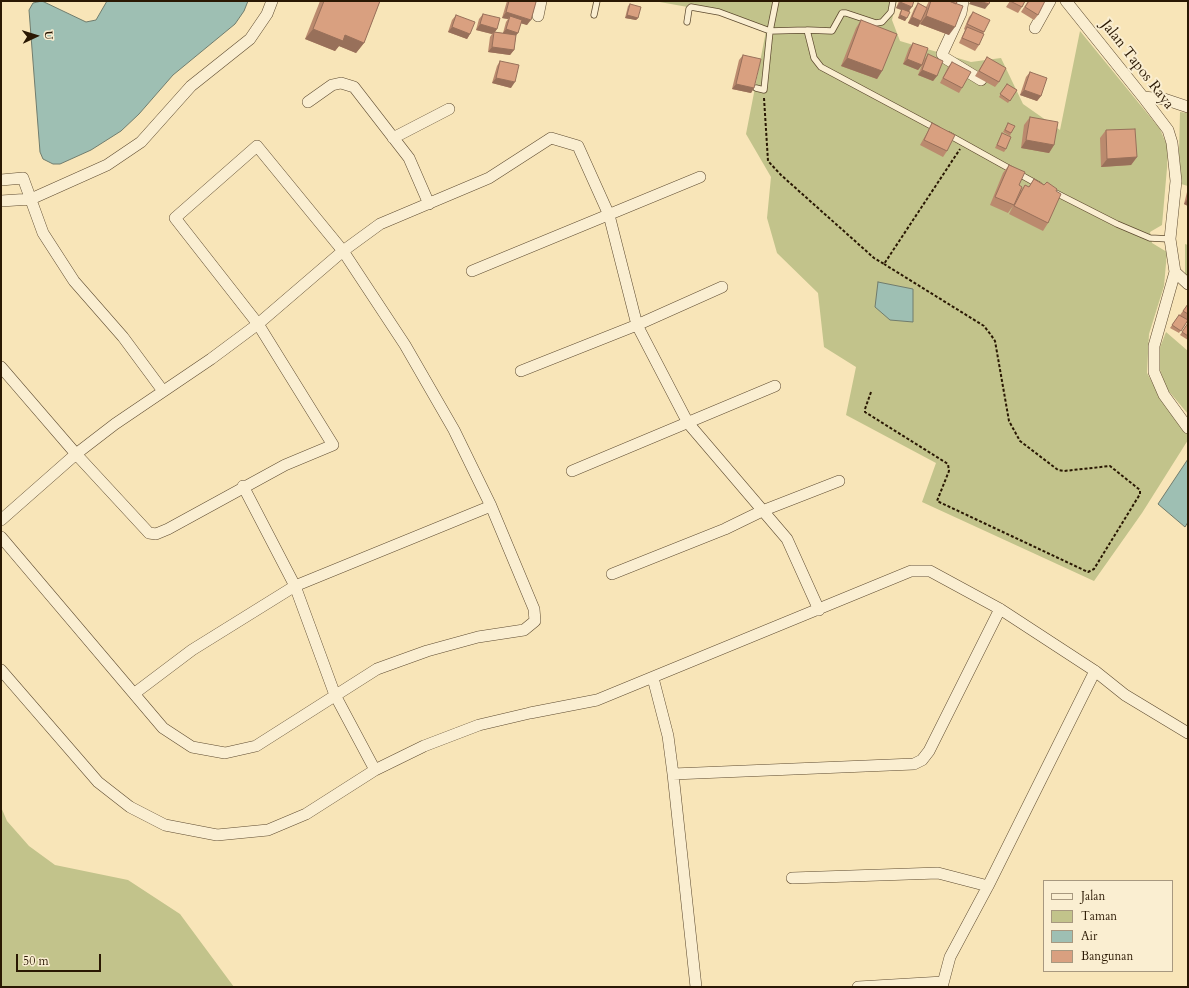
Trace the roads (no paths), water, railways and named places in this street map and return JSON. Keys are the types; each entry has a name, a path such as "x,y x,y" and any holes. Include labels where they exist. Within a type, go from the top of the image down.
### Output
{"street":[{"path":"1,201 30,199 107,165 141,142 191,86 250,39 267,14 272,1"},
{"path":"538,16 541,1"},
{"path":"963,1 961,13 942,54 945,58 981,80"},
{"path":"1035,28 1050,1"},
{"name":"Jalan Tapos Raya","path":"1066,1 1144,97 1168,130 1172,143 1176,181 1167,238 1175,272 1154,346 1154,372 1164,395 1188,428"},
{"path":"308,102 332,85 341,83 354,87 409,158 429,204"},
{"path":"1144,97 1164,99 1188,107"},
{"path":"393,138 449,109"},
{"path":"1,520 76,454 258,324 343,251 380,224 489,178 551,138 578,146 609,215 638,325 688,423 787,539 819,610"},
{"path":"1,367 76,454 149,533 156,534 168,529 243,486 285,465 333,445 258,324 175,218 257,146 343,251 405,344 454,430 491,506 534,608 535,621 524,630 478,637 413,656 377,669 256,746 225,753 192,747 163,728 135,693 1,537"},
{"path":"472,271 700,177"},
{"path":"1,180 23,178 43,233 74,281 123,337 163,391"},
{"path":"1175,272 1188,284"},
{"path":"521,371 638,325 722,287"},
{"path":"572,471 775,386"},
{"path":"612,574 725,529 762,511 839,481"},
{"path":"243,486 295,586 335,695 375,770"},
{"path":"135,693 192,650 295,586 491,506"},
{"path":"1,670 98,782 130,807 165,824 217,835 268,830 306,814 375,770 424,746 479,725 597,700 819,610 910,571 930,571 1000,609 1095,671 1125,695 1188,732"},
{"path":"673,774 914,764 922,760 929,751 1000,609"},
{"path":"858,987 942,985 950,957 988,886 1095,671"},
{"path":"653,678 668,736 696,987"},
{"path":"792,878 938,873 988,886"}],"lane":[{"path":"594,15 597,1"},
{"path":"756,88 764,90 770,31 776,1"},
{"path":"687,22 689,9 691,7 719,12 770,31 832,30 842,13 876,23 882,22 891,12 893,1"},
{"path":"807,30 814,58 821,67 1104,218 1152,238 1167,238"}],"water":[{"path":"42,1 86,22 96,20 107,1 248,1 244,11 235,24 173,75 139,114 121,131 91,150 60,164 53,164 43,159 40,152 29,10 33,3"},
{"path":"878,282 913,289 913,322 890,320 875,307"},
{"path":"1188,459 1188,522 1185,527 1158,504"}]}
